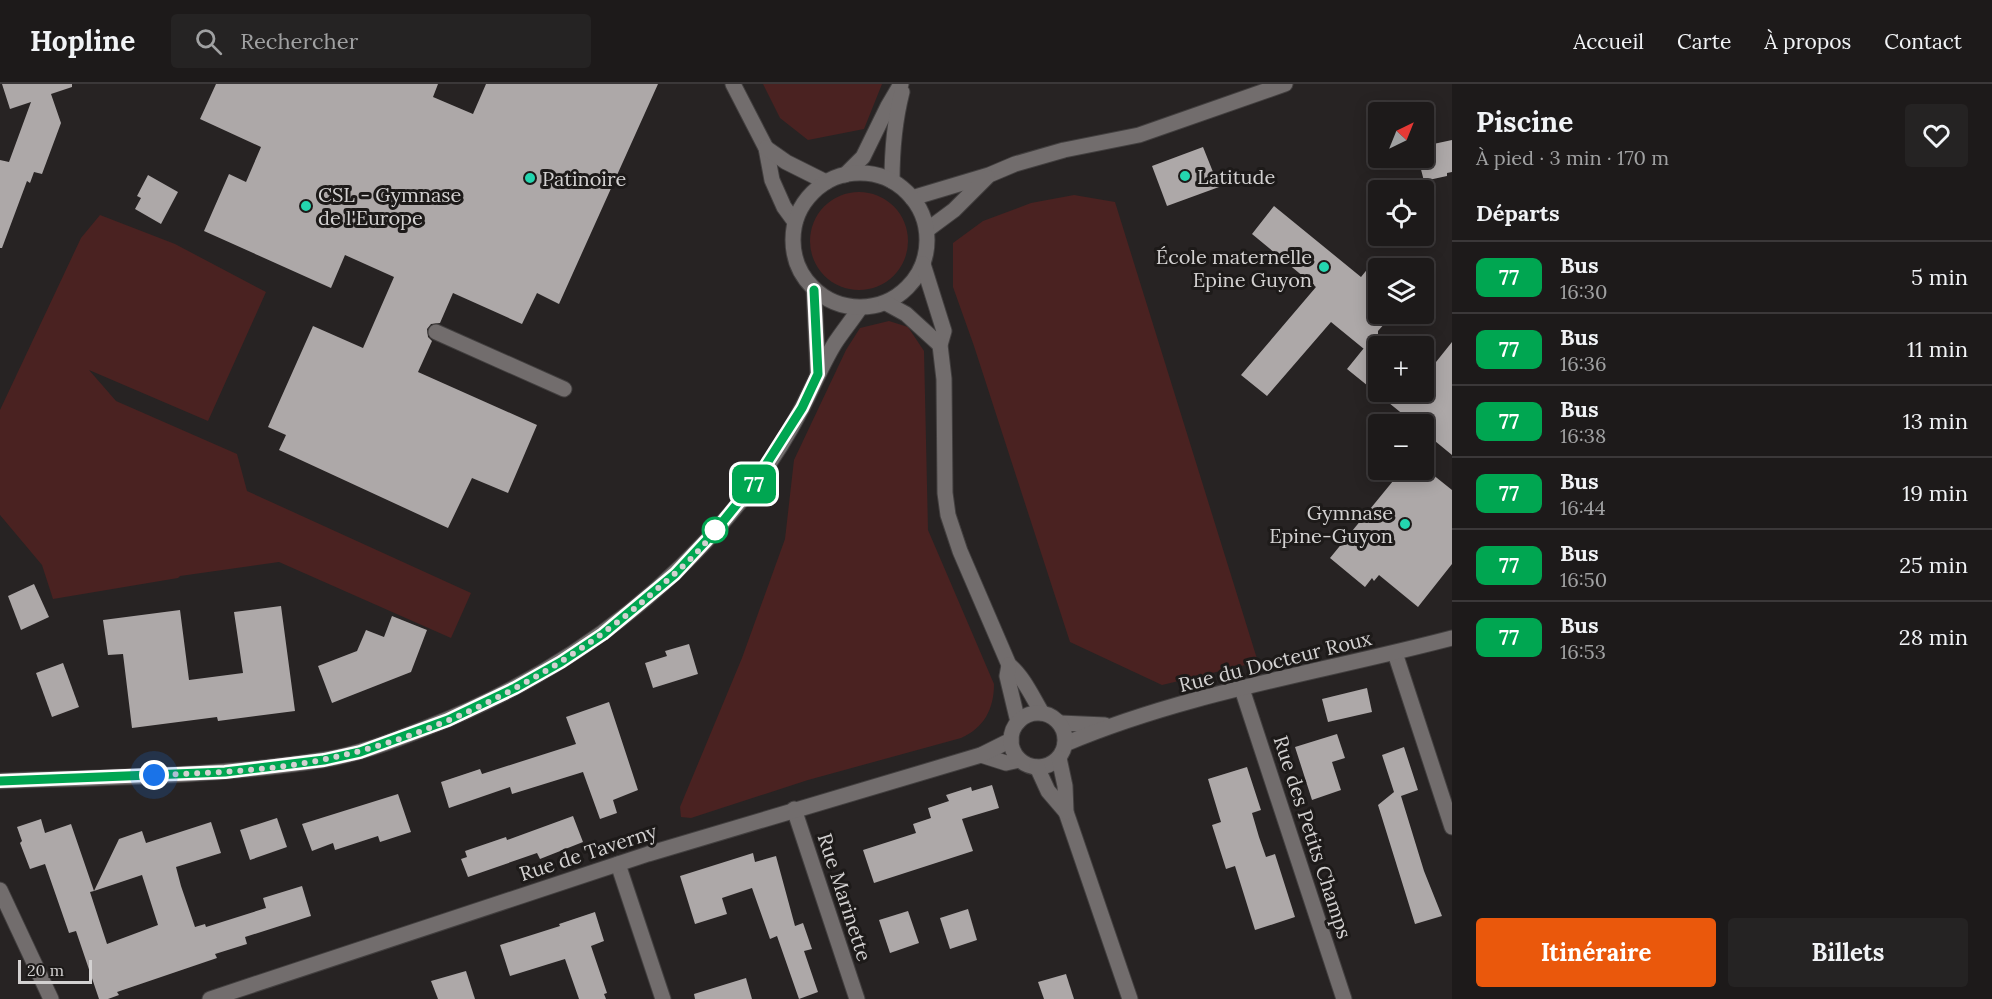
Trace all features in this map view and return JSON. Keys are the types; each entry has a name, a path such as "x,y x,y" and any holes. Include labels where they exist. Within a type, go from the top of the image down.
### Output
{"street":[{"path":"733,84 766,148 772,180 784,207 795,222"},
{"path":"845,175 863,157 888,106 903,84"},
{"path":"892,181 895,119 903,84"},
{"path":"912,198 1064,150 1139,135 1285,84"},
{"path":"766,148 786,162 826,182"},
{"path":"861,173 877,175 892,181 912,198 922,213 928,242 923,264 915,280 902,294 886,303 860,308 843,306 814,290 803,275 795,259 792,241 795,222 801,207 812,193 826,182 845,175 861,173"},
{"path":"927,230 954,210 989,175"},
{"path":"923,264 944,331 940,345 945,379 945,493 948,515 960,551 1009,665 1018,672 1042,713"},
{"path":"814,290 818,374"},
{"path":"886,303 906,314 940,345"},
{"path":"0,781 225,772 324,760 360,752 448,720 515,688 561,662 603,634 675,574 716,530 755,482 802,408 836,341 860,308"},
{"path":"436,332 564,389"},
{"name":"Rue du Docteur Roux","path":"1062,751 1108,726 1242,688 1452,638"},
{"path":"1395,653 1452,827"},
{"path":"1009,665 1007,676 1018,722"},
{"name":"Rue des Petits Champs","path":"1242,688 1344,999"},
{"path":"1062,751 1045,767 1030,766 1019,760 1012,748 1011,734 1018,722 1033,713 1049,715 1060,723 1063,730 1066,812 1130,999"},
{"name":"Rue du Docteur Roux","path":"1060,723 1108,726"},
{"name":"Rue de Taverny","path":"210,999 226,996 618,864 794,809 981,755 1011,741"},
{"path":"981,755 1006,764 1019,760"},
{"path":"1037,767 1048,791 1066,812"},
{"name":"Rue Marinette","path":"794,809 857,999"},
{"path":"618,864 663,999"},
{"path":"0,890 51,999"}],"shaded area":[{"path":"763,84 882,84 864,129 808,140 780,118"},
{"path":"859,192 878,196 894,206 904,222 908,241 904,260 894,276 878,286 859,290 840,286 824,276 814,260 810,241 814,222 824,206 840,196"},
{"path":"1074,195 1115,202 1258,662 1162,685 1070,642 953,287 953,243 983,221 1031,203"},
{"path":"100,215 175,244 266,292 208,421 89,370 116,401 237,454 247,491 471,593 451,638 279,562 180,576 53,599 42,565 0,515 0,410 81,238"},
{"path":"889,321 908,327 924,351 928,530 994,684 990,709 976,729 961,738 808,780 691,818 681,817 680,807 742,658 785,539 794,460 846,350 860,328"}],"building":[{"path":"2,84 72,84 72,87 51,94 61,123 42,174 34,172 30,183 27,181 2,248 0,248 0,160 9,162 31,102 10,109"},
{"path":"216,84 438,84 433,97 473,114 486,84 658,84 559,304 537,293 522,324 453,293 440,323 431,324 427,329 428,337 432,341 418,372 537,425 508,493 472,478 448,528 279,450 286,435 268,427 313,326 363,348 394,277 345,255 331,288 204,231 229,174 246,182 261,147 200,119"},
{"path":"1452,140 1452,172 1447,173 1447,176 1424,180 1421,168 1434,168 1434,144"},
{"name":"Latitude","path":"1203,147 1219,187 1167,206 1152,166"},
{"path":"148,175 178,192 161,224 135,209 141,198 137,196"},
{"path":"1274,206 1361,277 1368,268 1368,324 1384,324 1378,331 1378,336 1368,336 1368,386 1347,369 1363,349 1331,322 1267,396 1241,375 1316,287 1252,234"},
{"path":"1452,342 1452,455 1434,440 1434,414 1403,414 1388,402 1434,402 1434,364"},
{"name":"Gymnase Epine-Guyon","path":"1434,476 1452,490 1452,564 1418,607 1379,575 1374,581 1372,578 1365,587 1330,558 1394,480 1434,480"},
{"path":"34,584 49,617 21,630 8,596"},
{"path":"281,606 295,711 218,721 217,717 132,728 123,654 108,655 103,620 180,610 189,680 243,673 234,612"},
{"path":"392,616 427,630 411,672 332,703 318,666 357,651 366,630 384,637"},
{"path":"689,644 698,674 653,688 645,663 667,656 665,651"},
{"path":"63,663 79,707 52,717 36,673"},
{"path":"1367,688 1372,712 1328,722 1322,699"},
{"path":"609,702 638,790 613,800 617,813 600,819 583,772 512,794 510,787 449,808 441,782 480,769 482,774 576,744 566,717"},
{"path":"1337,734 1345,758 1332,762 1341,790 1312,800 1295,747"},
{"path":"1404,747 1418,790 1401,796 1424,871 1442,916 1415,924 1378,805 1394,792 1382,755"},
{"path":"1247,767 1261,810 1252,813 1259,837 1266,857 1275,854 1295,917 1255,930 1235,866 1226,869 1212,825 1221,822 1208,779"},
{"path":"992,785 999,808 962,819 973,851 874,883 863,850 916,833 913,824 931,818 928,808 949,801 946,795 971,787 972,791"},
{"path":"398,794 411,832 380,842 378,836 335,850 333,843 312,851 302,824"},
{"path":"573,816 583,842 540,859 537,853 468,877 461,859 467,857 465,851 506,837 507,840"},
{"path":"277,818 287,847 250,860 240,830"},
{"path":"41,819 45,833 71,824 94,891 119,839 142,831 146,843 211,822 221,853 176,867 195,927 205,924 206,927 266,908 263,898 302,886 311,916 245,937 247,944 215,954 217,958 117,992 119,995 108,999 99,999 76,931 69,933 45,864 30,869 20,843 22,841 17,827","holes":["142,875 158,925 107,944 90,892"]},
{"path":"753,853 755,862 776,856 795,926 803,923 812,949 804,951 818,992 799,999 777,936 770,939 752,888 722,898 727,914 695,924 680,876"},
{"path":"968,909 977,940 950,949 940,918"},
{"path":"908,911 919,943 890,953 879,920"},
{"path":"595,912 604,941 591,946 607,993 604,994 606,999 579,999 565,959 510,976 500,945"},
{"path":"466,971 475,999 438,999 431,981"},
{"path":"1066,974 1074,999 1044,999 1038,982"},
{"path":"746,978 752,999 695,999 694,994"}],"bus line":[{"name":"77","path":"0,781 225,772 324,760 360,752 448,720 515,688 561,662 603,634 675,574 716,530 755,482 784,439 818,374 814,290"}],"place":[{"name":"Latitude","path":"1185,176"},
{"name":"Patinoire","path":"530,178"},
{"name":"CSL - Gymnase de l'Europe","path":"306,206"},
{"name":"École maternelle Epine Guyon","path":"1324,267"},
{"name":"Gymnase Epine-Guyon","path":"1405,524"}],"route":[{"path":"154,775 225,772 324,760 360,752 448,720 515,688 561,662 603,634 675,574 715,530"}]}
